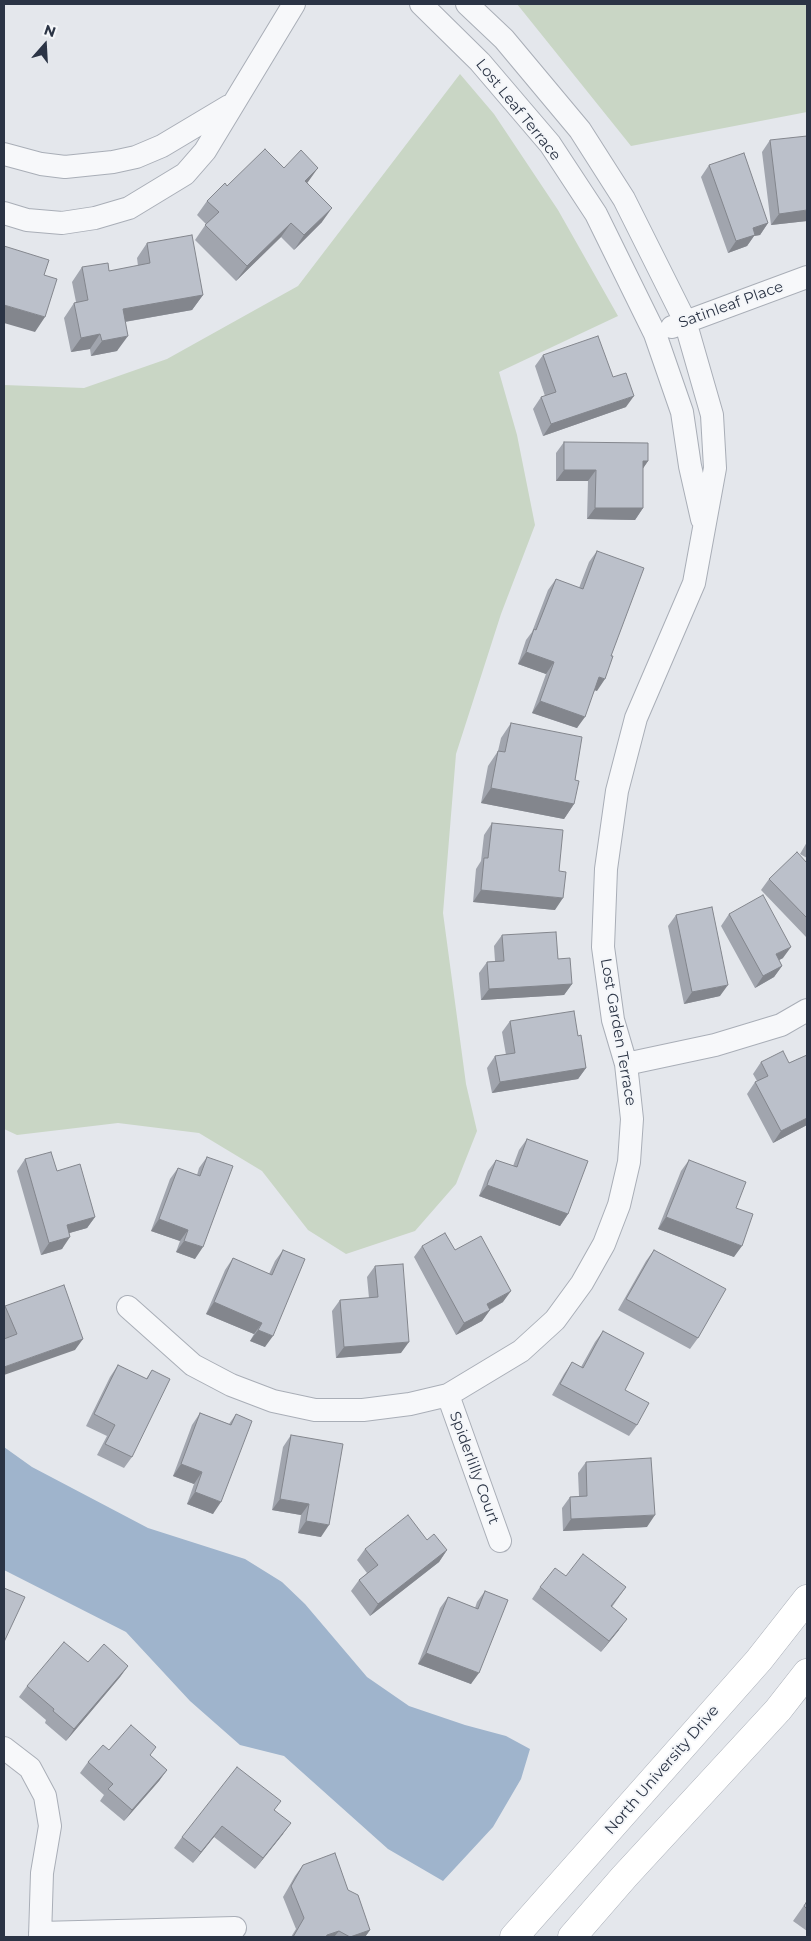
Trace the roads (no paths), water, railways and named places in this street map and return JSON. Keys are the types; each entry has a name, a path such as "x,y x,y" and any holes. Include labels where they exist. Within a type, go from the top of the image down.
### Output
{"main road":[{"name":"North University Drive","path":"514,1937 753,1667 807,1599"},
{"path":"572,1937 624,1877 778,1710 807,1673"}],"street":[{"path":"4,213 27,220 62,224 95,218 128,208 185,174 205,151 294,4"},
{"name":"Lost Leaf Terrace","path":"422,4 480,62 550,144 596,214 656,334"},
{"path":"467,4 504,39 580,130 624,199 685,321"},
{"path":"4,154 23,160 65,167 90,166 136,157 162,146 232,104"},
{"name":"Satinleaf Place","path":"656,334 685,321 807,277"},
{"name":"Lost Garden Terrace","path":"128,1307 193,1365 231,1385 273,1401 315,1410 363,1410 410,1404 448,1395 521,1351 555,1320 582,1283 604,1244 619,1205 629,1162 632,1119 626,1064 613,1020 603,947 607,859 618,791 636,718 694,583 715,468 712,414 685,321"},
{"name":"Lost Garden Terrace","path":"656,334 682,412 690,466 703,527"},
{"path":"626,1064 715,1046 780,1025 807,1010"},
{"name":"Spiderlilly Court","path":"448,1395 500,1542"},
{"path":"4,1748 30,1768 45,1796 50,1826 42,1872 40,1935 236,1928"}],"water":[{"path":"4,1447 32,1467 148,1528 245,1559 282,1582 305,1604 367,1677 409,1706 465,1725 506,1736 530,1749 521,1779 493,1827 443,1881 388,1849 284,1756 240,1745 190,1701 126,1632 4,1570"}]}
